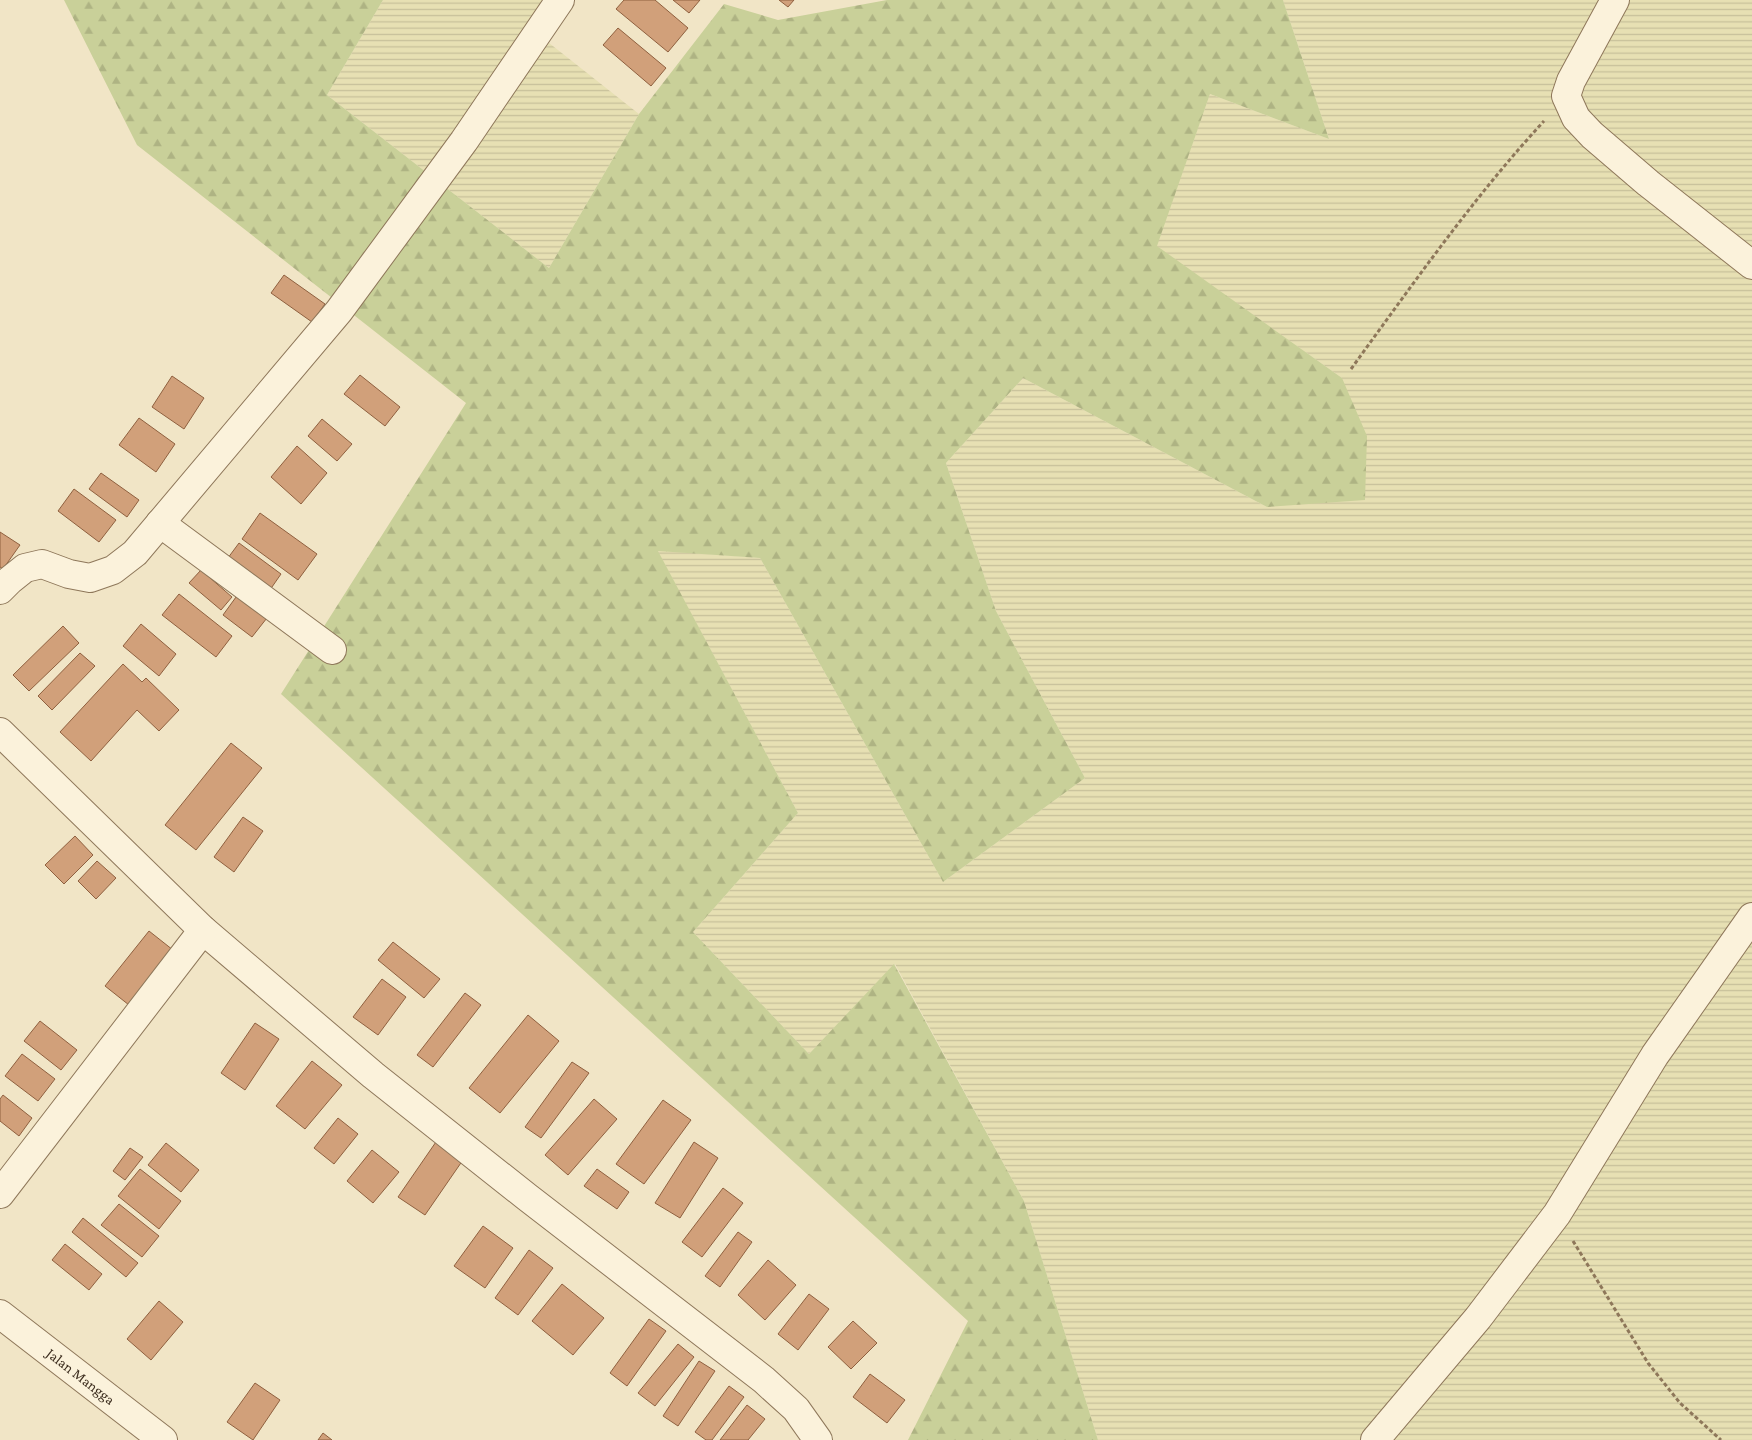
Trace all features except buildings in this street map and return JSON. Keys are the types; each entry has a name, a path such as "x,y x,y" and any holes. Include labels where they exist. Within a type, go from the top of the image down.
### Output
{"street":[{"path":"0,590 24,568 42,564 69,574 90,578 113,570 135,553 339,311 464,140 560,0"},
{"path":"1615,0 1571,81 1566,96 1576,118 1592,135 1648,183 1752,265"},
{"path":"160,523 332,650"},
{"path":"0,732 203,930 381,1081 526,1197 764,1380 796,1409 818,1440"},
{"path":"1375,1440 1478,1318 1557,1214 1655,1055 1752,917"},
{"path":"0,1194 203,930"},
{"name":"Jalan Mangga","path":"0,1314 163,1440"}],"path":[{"path":"1351,369 1428,263 1503,167 1566,96"},
{"path":"1557,1214 1648,1363 1680,1403 1721,1440"}],"shaded area":[{"path":"383,0 561,0 539,35 639,114 549,268 327,95"},
{"path":"1283,0 1752,0 1752,1440 1098,1440 1024,1201 895,964 809,1054 693,932 798,813 657,550 760,558 943,882 1085,778 996,611 946,463 1023,378 1267,507 1342,378 1156,246 1210,94 1329,139"}],"green space":[{"path":"64,0 383,0 327,95 549,268 639,114 724,4 778,20 887,0 1283,0 1329,139 1210,94 1157,246 1342,378 1367,436 1365,500 1267,507 1023,378 946,463 996,611 1085,778 943,882 760,558 658,551 798,813 693,932 809,1054 894,964 1024,1201 1098,1440 908,1440 968,1321 281,694 466,403 137,145"}]}
